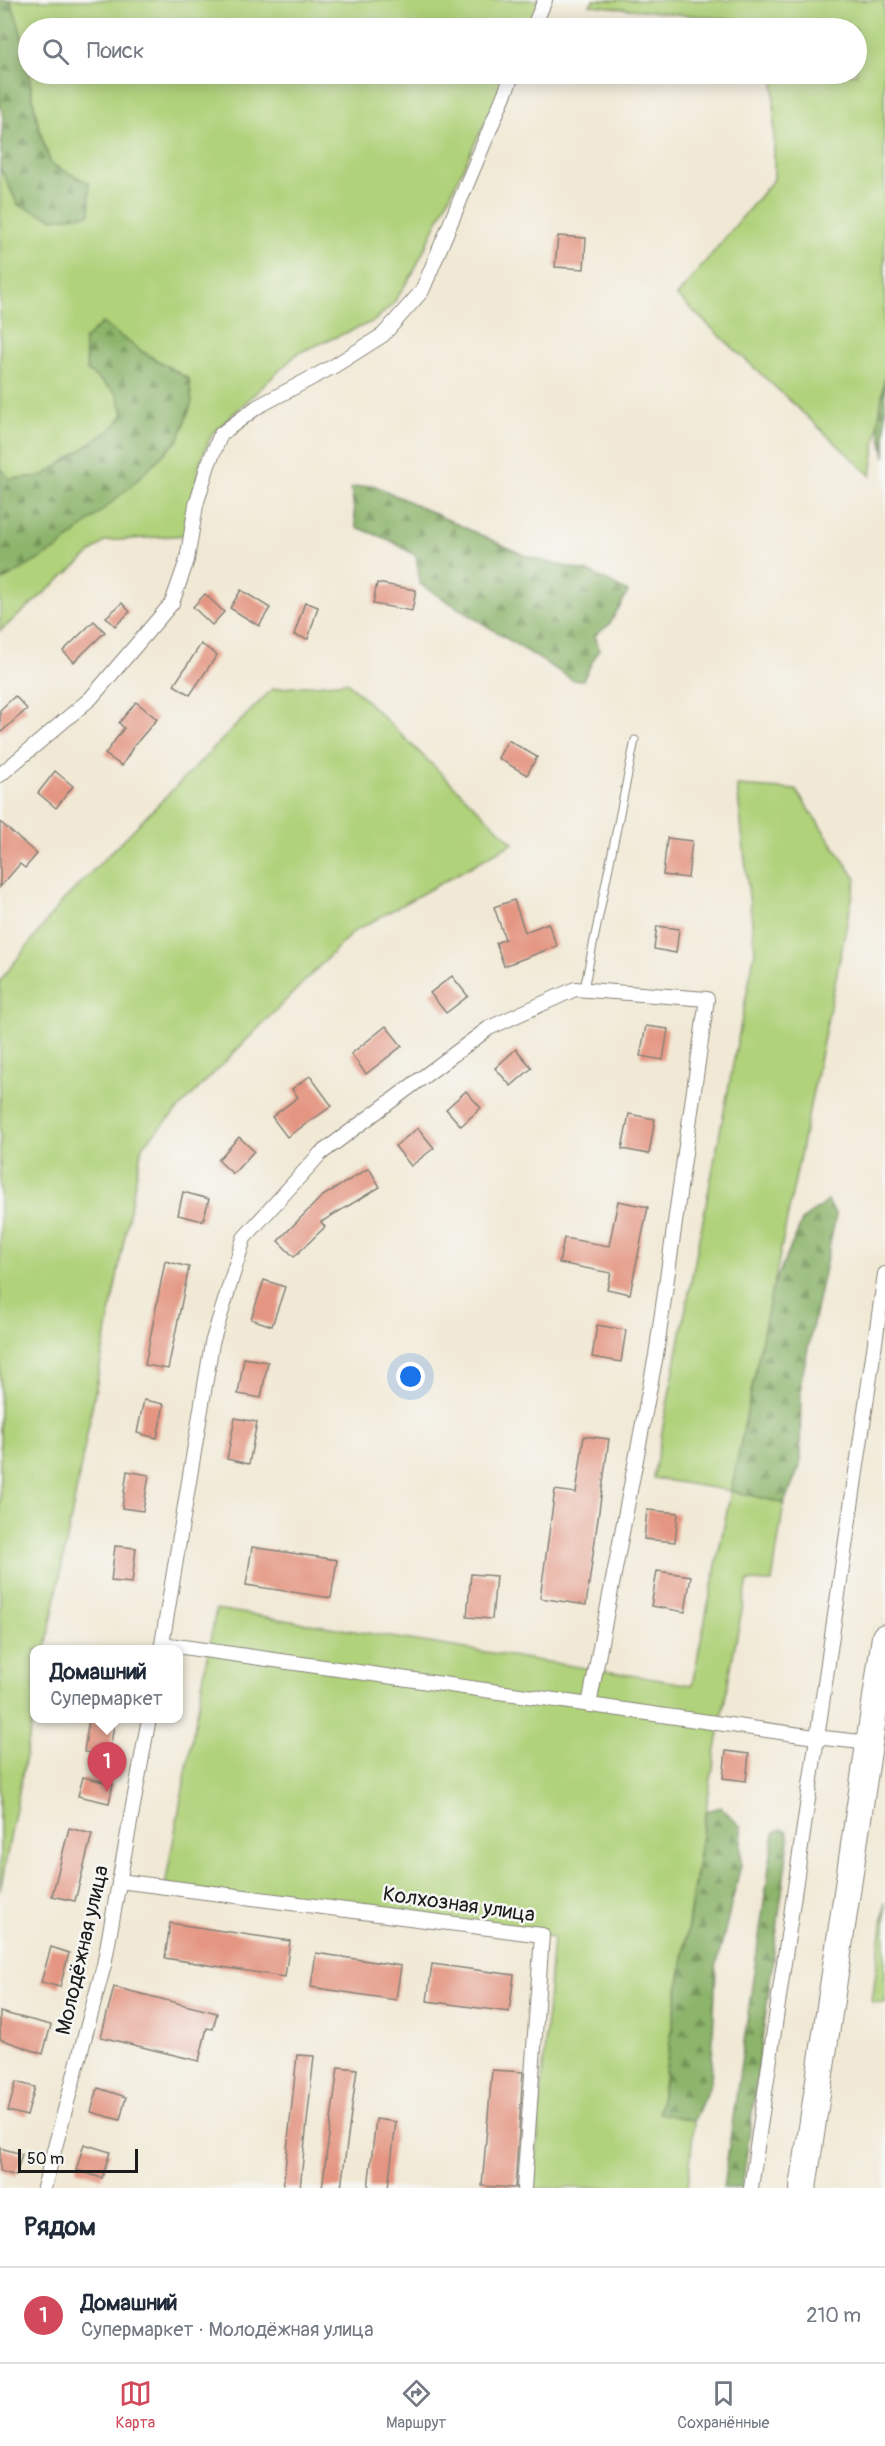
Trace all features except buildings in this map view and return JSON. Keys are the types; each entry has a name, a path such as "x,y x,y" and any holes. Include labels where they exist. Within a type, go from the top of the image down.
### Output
{"highway":[{"path":"803,2188 885,1637"}],"street":[{"path":"537,18 545,0"},
{"path":"0,775 91,698 172,603 187,560 196,505 207,465 221,434 257,407 334,366 383,335 422,291 509,84"},
{"path":"162,1645 212,1342 244,1238 320,1154 489,1028 575,989 707,999 656,1355 590,1705"},
{"path":"751,2188 885,1274"},
{"path":"183,1650 870,1743"},
{"name":"Молодёжная улица","path":"44,2188 104,1965 148,1723"},
{"name":"Колхозная улица","path":"119,1881 542,1935 524,2188"}],"lane":[{"path":"584,989 635,740"}],"green space":[{"path":"0,0 10,0 18,21 18,84 30,84 39,128 51,164 89,183 90,214 54,219 18,205 0,167 3,116 0,106"},
{"path":"10,0 544,0 535,18 18,18 18,25"},
{"path":"593,0 884,0 885,375 871,476 677,296 774,179 774,84 867,84 867,18 716,18 590,5"},
{"path":"31,84 503,84 413,273 393,304 374,321 298,353 212,434 200,462 185,535 105,541 0,631 0,582 131,486 143,352 102,324 87,370 117,394 124,415 110,430 43,476 9,479 0,467 0,167 18,205 88,183 51,164 39,129"},
{"path":"102,323 143,352 189,379 192,402 179,439 131,486 57,549 0,582 0,467 9,479 43,476 110,430 124,415 117,394 87,370 84,340"},
{"path":"885,375 885,457 878,424"},
{"path":"373,485 526,556 592,573 628,592 609,625 595,635 599,649 583,680 573,680 420,584 416,556 392,541 356,527 351,488"},
{"path":"347,682 513,843 353,932 142,1146 47,1645 30,1645 30,1723 32,1723 0,1891 0,981 61,903 272,689"},
{"path":"737,786 796,790 856,879 732,1491 784,1503 772,1582 748,1581 711,1780 659,2112 694,2121 688,2188 534,2188 553,1937 165,1886 216,1609 692,1685 731,1491 653,1478 755,951"},
{"path":"828,1201 836,1215 801,1381 800,1466 784,1503 731,1491 772,1289 803,1219"},
{"path":"721,1807 741,1827 741,1865 716,1967 711,2082 694,2121 659,2113 706,1811"},
{"path":"780,1829 787,1831 789,1840 742,2188 723,2188 774,1833"},
{"path":"885,1902 885,2003 872,2002"}],"place":[{"name":"Домашний","path":"107,1792"}]}
